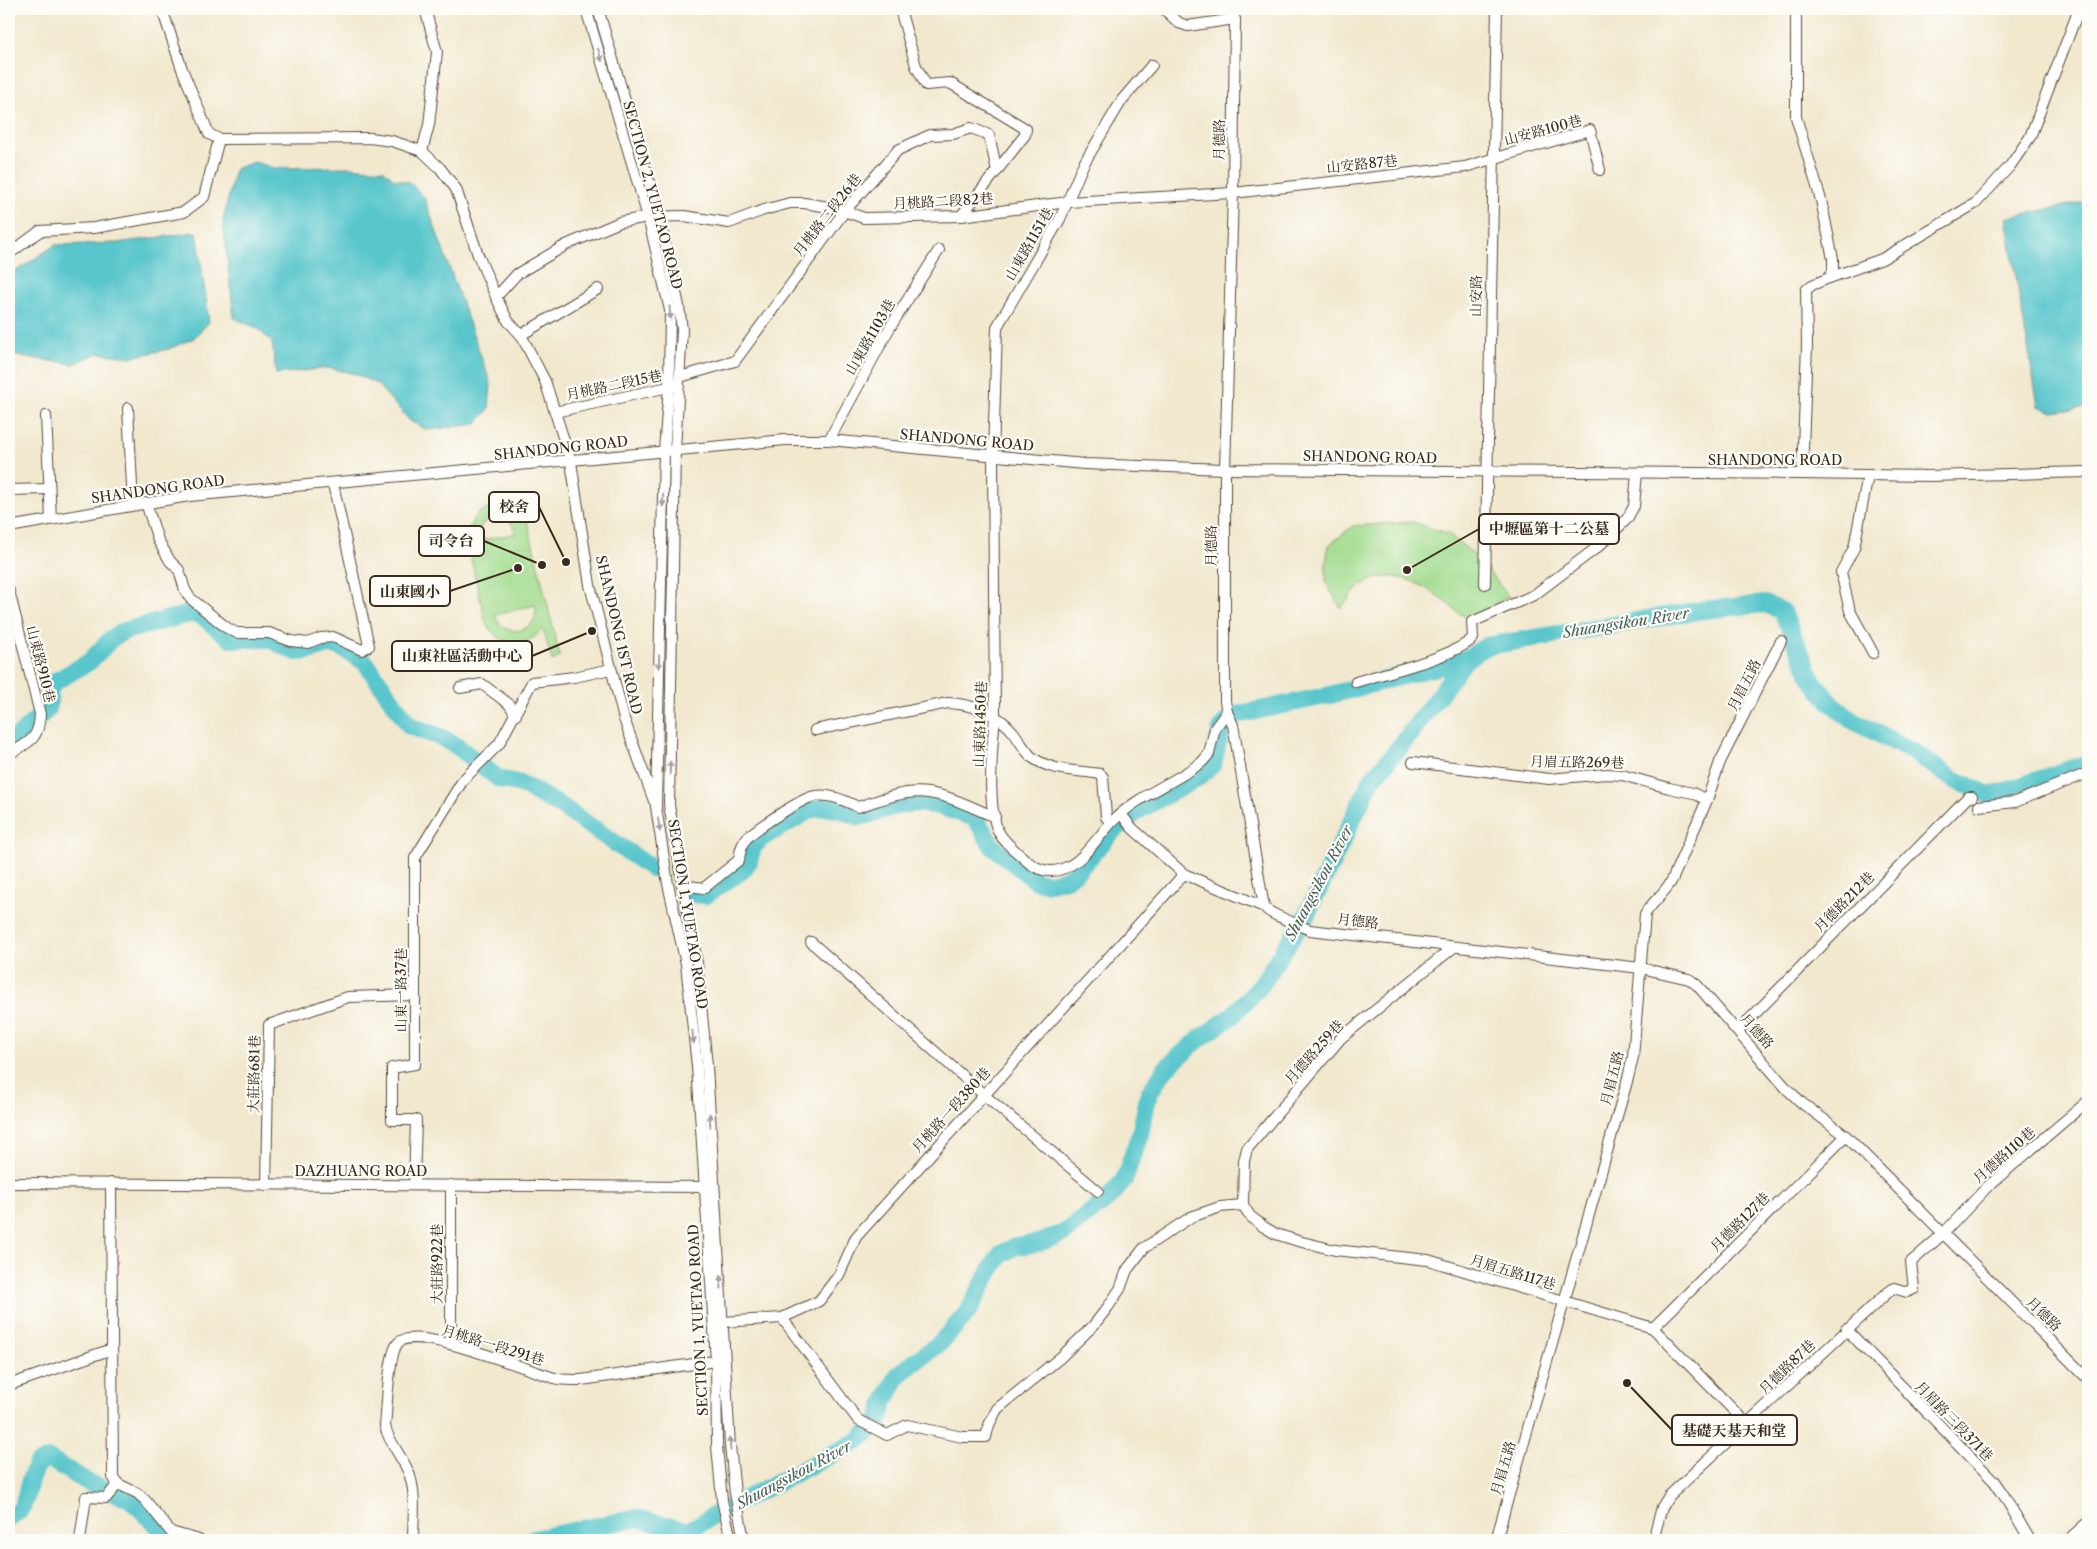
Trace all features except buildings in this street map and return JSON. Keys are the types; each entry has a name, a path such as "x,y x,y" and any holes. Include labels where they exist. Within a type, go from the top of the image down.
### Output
{"street":[{"path":"9,254 40,232 94,228 184,212 204,197 219,138 209,134 182,69 162,9"},
{"path":"422,151 429,125 437,52 425,9"},
{"name":"SECTION 2, YUETAO ROAD","path":"586,9 648,217 670,310 669,387 664,451"},
{"name":"SECTION 2, YUETAO ROAD","path":"598,9 660,216 679,306 682,330 675,450"},
{"path":"900,9 916,66 926,85 950,83 1026,129 1025,135 962,216"},
{"name":"月德路","path":"1164,9 1179,23 1188,26 1235,18 1225,469 1225,701 1227,712 1233,725 1264,907 1267,912 1310,930 1334,931 1640,968 1689,979 1738,1031 1787,1089 1802,1103 1846,1136 2088,1379"},
{"name":"山安路","path":"1484,584 1496,9"},
{"path":"1796,9 1796,117 1821,200 1833,259 1833,271 1828,278"},
{"path":"1802,474 1808,345 1806,290 1812,285 1828,278 1882,259 1976,203 2010,166 2030,137 2079,9"},
{"name":"山東路1151巷","path":"993,457 997,327 1068,202 1082,166 1122,100 1152,66"},
{"name":"月桃路二段26巷","path":"680,381 735,361 844,212 898,150 930,135 953,134 971,128 988,135 997,171"},
{"name":"山安路100巷","path":"1493,157 1590,130 1600,170"},
{"name":"SHANDONG 1ST ROAD","path":"219,138 370,138 392,141 422,151 440,168 456,190 478,255 496,298 508,321 521,335 544,380 555,412 570,462 590,586 611,670 624,719 656,807"},
{"name":"山安路87巷","path":"1232,193 1466,166 1493,157"},
{"name":"月桃路二段82巷","path":"496,298 517,274 566,244 620,222 648,217 684,216 729,223 790,203 804,203 836,208 864,218 962,216 1068,202 1232,193"},
{"name":"山東路1103巷","path":"829,440 889,329 939,250"},
{"path":"521,335 598,289"},
{"name":"月桃路二段15巷","path":"555,412 669,387 680,381"},
{"path":"128,408 133,505"},
{"path":"46,416 48,489 51,519"},
{"name":"SHANDONG ROAD","path":"9,526 189,496 570,462 786,440 829,440 993,457 1084,464 1225,469 1928,476 2088,472"},
{"name":"SECTION 1, YUETAO ROAD","path":"675,450 669,805 697,963 709,1187 721,1360 735,1493 744,1540"},
{"name":"SECTION 1, YUETAO ROAD","path":"664,451 656,807 668,884 686,964 702,1066"},
{"name":"山東路1450巷","path":"993,457 995,717 992,749 994,817 998,831 1007,844 1035,868 1047,871 1060,870 1074,863 1112,822 1132,804 1202,762 1209,754 1215,728 1227,712"},
{"path":"1356,682 1432,659 1468,644 1474,638 1472,622 1534,595 1574,566 1599,546 1627,519 1634,506 1637,473"},
{"path":"1868,475 1854,548 1841,572 1850,611 1873,653"},
{"path":"146,503 158,540 170,561 179,570 185,590 190,598 227,628 237,633 269,634 291,642 308,643 321,638 333,637 362,650 369,646 334,484"},
{"path":"9,490 48,489"},
{"name":"山東路910巷","path":"9,591 40,718 40,730 30,742 9,754"},
{"name":"月眉五路","path":"1496,1540 1565,1302 1633,1056 1645,914 1666,891 1672,880 1707,800 1720,762 1781,641"},
{"path":"516,715 532,682 611,670"},
{"path":"460,688 482,684 509,704 516,715"},
{"path":"815,730 948,704 958,704 976,709 995,717 1012,731 1031,757 1067,771 1100,774 1103,777 1106,817 1112,822"},
{"name":"山東一路37巷","path":"414,1184 416,1120 392,1120 392,1068 415,1064 415,858 463,780 500,744 516,715"},
{"name":"月眉五路269巷","path":"1413,762 1549,779 1606,774 1622,775 1693,793 1707,800"},
{"path":"1979,806 2015,802 2088,773"},
{"path":"682,885 704,888 738,860 741,848 753,831 811,797 829,796 858,806 908,792 935,794 956,800 994,817"},
{"name":"月德路212巷","path":"1738,1031 1930,834 1968,796 1972,797"},
{"path":"656,807 669,805"},
{"path":"1121,814 1132,828 1184,874 1264,907"},
{"name":"月桃路一段380巷","path":"724,1322 782,1318 818,1301 839,1275 856,1237 1184,874"},
{"path":"811,942 1098,1191"},
{"name":"月德路259巷","path":"1243,1205 1244,1161 1247,1149 1341,1038 1454,947"},
{"name":"大莊路681巷","path":"266,1185 269,1025 348,997 414,995"},
{"name":"月德路110巷","path":"1943,1234 1987,1187 2088,1101"},
{"name":"月德路127巷","path":"1653,1328 1846,1136"},
{"name":"DAZHUANG ROAD","path":"9,1183 450,1184 709,1187"},
{"path":"111,1183 113,1477 118,1484 137,1493 145,1500 171,1532 199,1540"},
{"name":"大莊路922巷","path":"450,1184 451,1344"},
{"name":"SECTION 1, YUETAO ROAD","path":"709,1187 724,1322 717,1446 722,1500 731,1540"},
{"path":"782,1318 858,1420 887,1436 907,1425 962,1437 986,1436 997,1409 1061,1357 1093,1326 1120,1289 1127,1270 1144,1248 1191,1217 1220,1207 1243,1205"},
{"name":"月眉五路117巷","path":"1243,1205 1250,1216 1264,1227 1276,1234 1298,1241 1335,1250 1428,1260 1653,1328 1747,1424"},
{"name":"月德路87巷","path":"1653,1540 1662,1507 1669,1496 1846,1330 1894,1288 1907,1292 1914,1289 1911,1262 1943,1234"},
{"name":"月眉路三段371巷","path":"1846,1330 1994,1481 2004,1494 2030,1540"},
{"name":"月桃路一段291巷","path":"413,1540 413,1489 408,1471 387,1434 385,1426 392,1354 398,1342 405,1338 417,1337 451,1344 560,1379 581,1380 721,1360"},
{"path":"9,1385 112,1350"},
{"path":"80,1540 86,1497 106,1498 118,1484"},
{"path":"2068,1540 2088,1522"}],"green space":[{"path":"523,504 560,657 552,661 543,629 534,637 524,642 510,642 492,632 485,620 466,538 467,532 475,516 484,510 495,507 512,510 512,506","holes":["496,517 510,521 517,533 478,541 478,532 482,525","535,605 536,614 533,621 528,627 521,630 513,631 506,628 495,615"]},
{"path":"1413,522 1449,534 1479,559 1509,597 1469,618 1423,587 1407,580 1389,577 1367,582 1341,608 1326,583 1326,562 1329,545 1353,526"}],"water":[{"path":"254,162 275,168 349,167 384,170 394,179 409,182 424,197 491,384 489,409 476,424 427,430 410,421 377,384 355,374 329,368 276,374 272,342 257,328 234,318 223,221 235,169"},
{"path":"2088,201 2088,407 2053,412 2038,406 2006,218"},
{"path":"197,232 209,322 194,338 169,349 131,357 98,353 74,364 9,355 9,276 55,245 117,243"}],"waterway":[{"name":"Shuangsikou River","path":"529,1540 636,1518 688,1531 718,1513 858,1441 879,1421 884,1403 898,1375 941,1342 968,1312 1001,1254 1016,1246 1038,1243 1064,1233 1109,1198 1124,1180 1140,1134 1149,1093 1166,1068 1198,1040 1232,1016 1261,985 1306,916 1372,779 1399,748 1466,659 1487,646 1703,610 1765,604 1782,611 1813,681 1830,702 1850,719 1915,753 1953,779 1991,796 2088,763"},
{"path":"9,744 48,709 50,687 56,681 89,662 111,639 124,631 189,614 201,615 231,639 269,639 296,652 309,651 329,645 339,646 365,662 410,726 440,737 458,747 499,779 521,784 559,805 653,869"},
{"path":"691,894 706,895 743,870 749,861 753,847 762,838 810,810 824,807 842,810 860,817 899,805 915,803 935,805 975,818 993,847 1036,881 1050,883 1066,879 1077,871 1112,832 1139,810 1199,777 1213,764 1221,730 1226,722 1236,715 1330,695 1466,659"},
{"name":"Shuangsikou River","path":"9,1517 18,1512 24,1504 30,1479 36,1465 49,1459 91,1484 130,1499 172,1540"}],"place":[{"name":"校舍","path":"566,562"},
{"name":"司令台","path":"542,565"},
{"name":"山東國小","path":"518,568"},
{"name":"中壢區第十二公墓","path":"1407,570"},
{"name":"山東社區活動中心","path":"592,631"},
{"name":"基礎天基天和堂","path":"1627,1383"}]}
